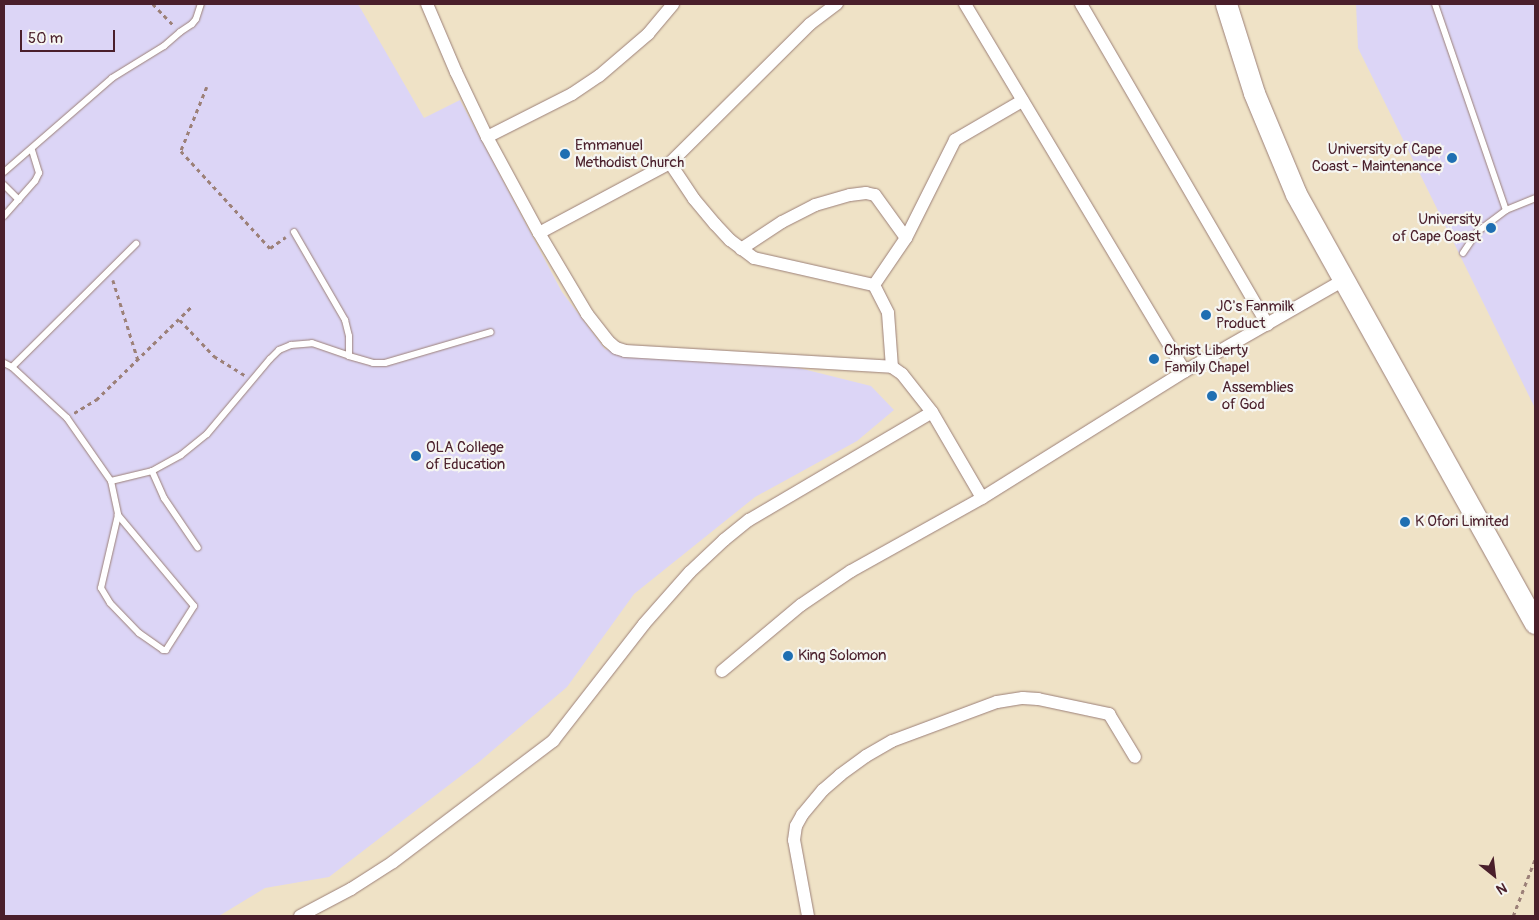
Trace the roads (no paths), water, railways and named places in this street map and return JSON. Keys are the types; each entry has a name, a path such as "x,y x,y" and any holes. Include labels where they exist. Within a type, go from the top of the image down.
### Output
{"highway":[{"path":"1226,4 1268,131 1296,194 1535,623"}],"street":[{"path":"427,4 456,72 487,137 539,233 587,314 616,348 625,351 720,358 892,367 902,374 932,412 982,498"},
{"path":"487,137 572,94 599,76 648,34 673,4"},
{"path":"539,233 670,163 794,39 837,4"},
{"path":"964,4 1185,371"},
{"path":"1081,4 1268,325"},
{"path":"874,285 906,238 955,140 1022,101"},
{"path":"670,163 694,199 730,240 759,261 874,285"},
{"path":"741,249 782,222 815,205 850,195 866,193 875,195 906,238"},
{"path":"722,671 801,604 851,571 982,498 1185,371 1344,280"},
{"path":"874,285 888,313 892,367"},
{"path":"300,916 351,890 393,862 553,741 644,624 690,572 724,540 756,516 932,412"},
{"path":"808,916 794,840 796,826 802,815 823,790 866,756 892,741 997,702 1038,699 1109,714 1135,758"}],"lane":[{"path":"4,172 32,150 112,78 164,46 196,19 201,4"},
{"path":"1435,4 1506,210"},
{"path":"4,216 35,181 39,173 32,150"},
{"path":"4,185 19,200"},
{"path":"1463,253 1477,232 1506,210 1535,198"},
{"path":"294,232 345,320 349,336 349,356"},
{"path":"12,367 136,244"},
{"path":"111,481 152,471 182,455 207,434 279,350 291,344 312,343 349,356 385,363 491,332"},
{"path":"4,364 12,367 67,418 111,481 118,515 101,588 110,603 138,633 163,650 166,650 194,606 118,515"},
{"path":"152,471 164,498 198,548"}],"place":[{"name":"Emmanuel Methodist Church","path":"565,154"},
{"name":"University of Cape Coast - Maintenance","path":"1452,158"},
{"name":"University of Cape Coast","path":"1491,228"},
{"name":"JC's Fanmilk Product","path":"1206,315"},
{"name":"Christ Liberty Family Chapel","path":"1154,359"},
{"name":"Assemblies of God","path":"1212,396"},
{"name":"OLA College of Education","path":"416,456"},
{"name":"K Ofori Limited","path":"1405,522"},
{"name":"King Solomon","path":"788,656"}]}
